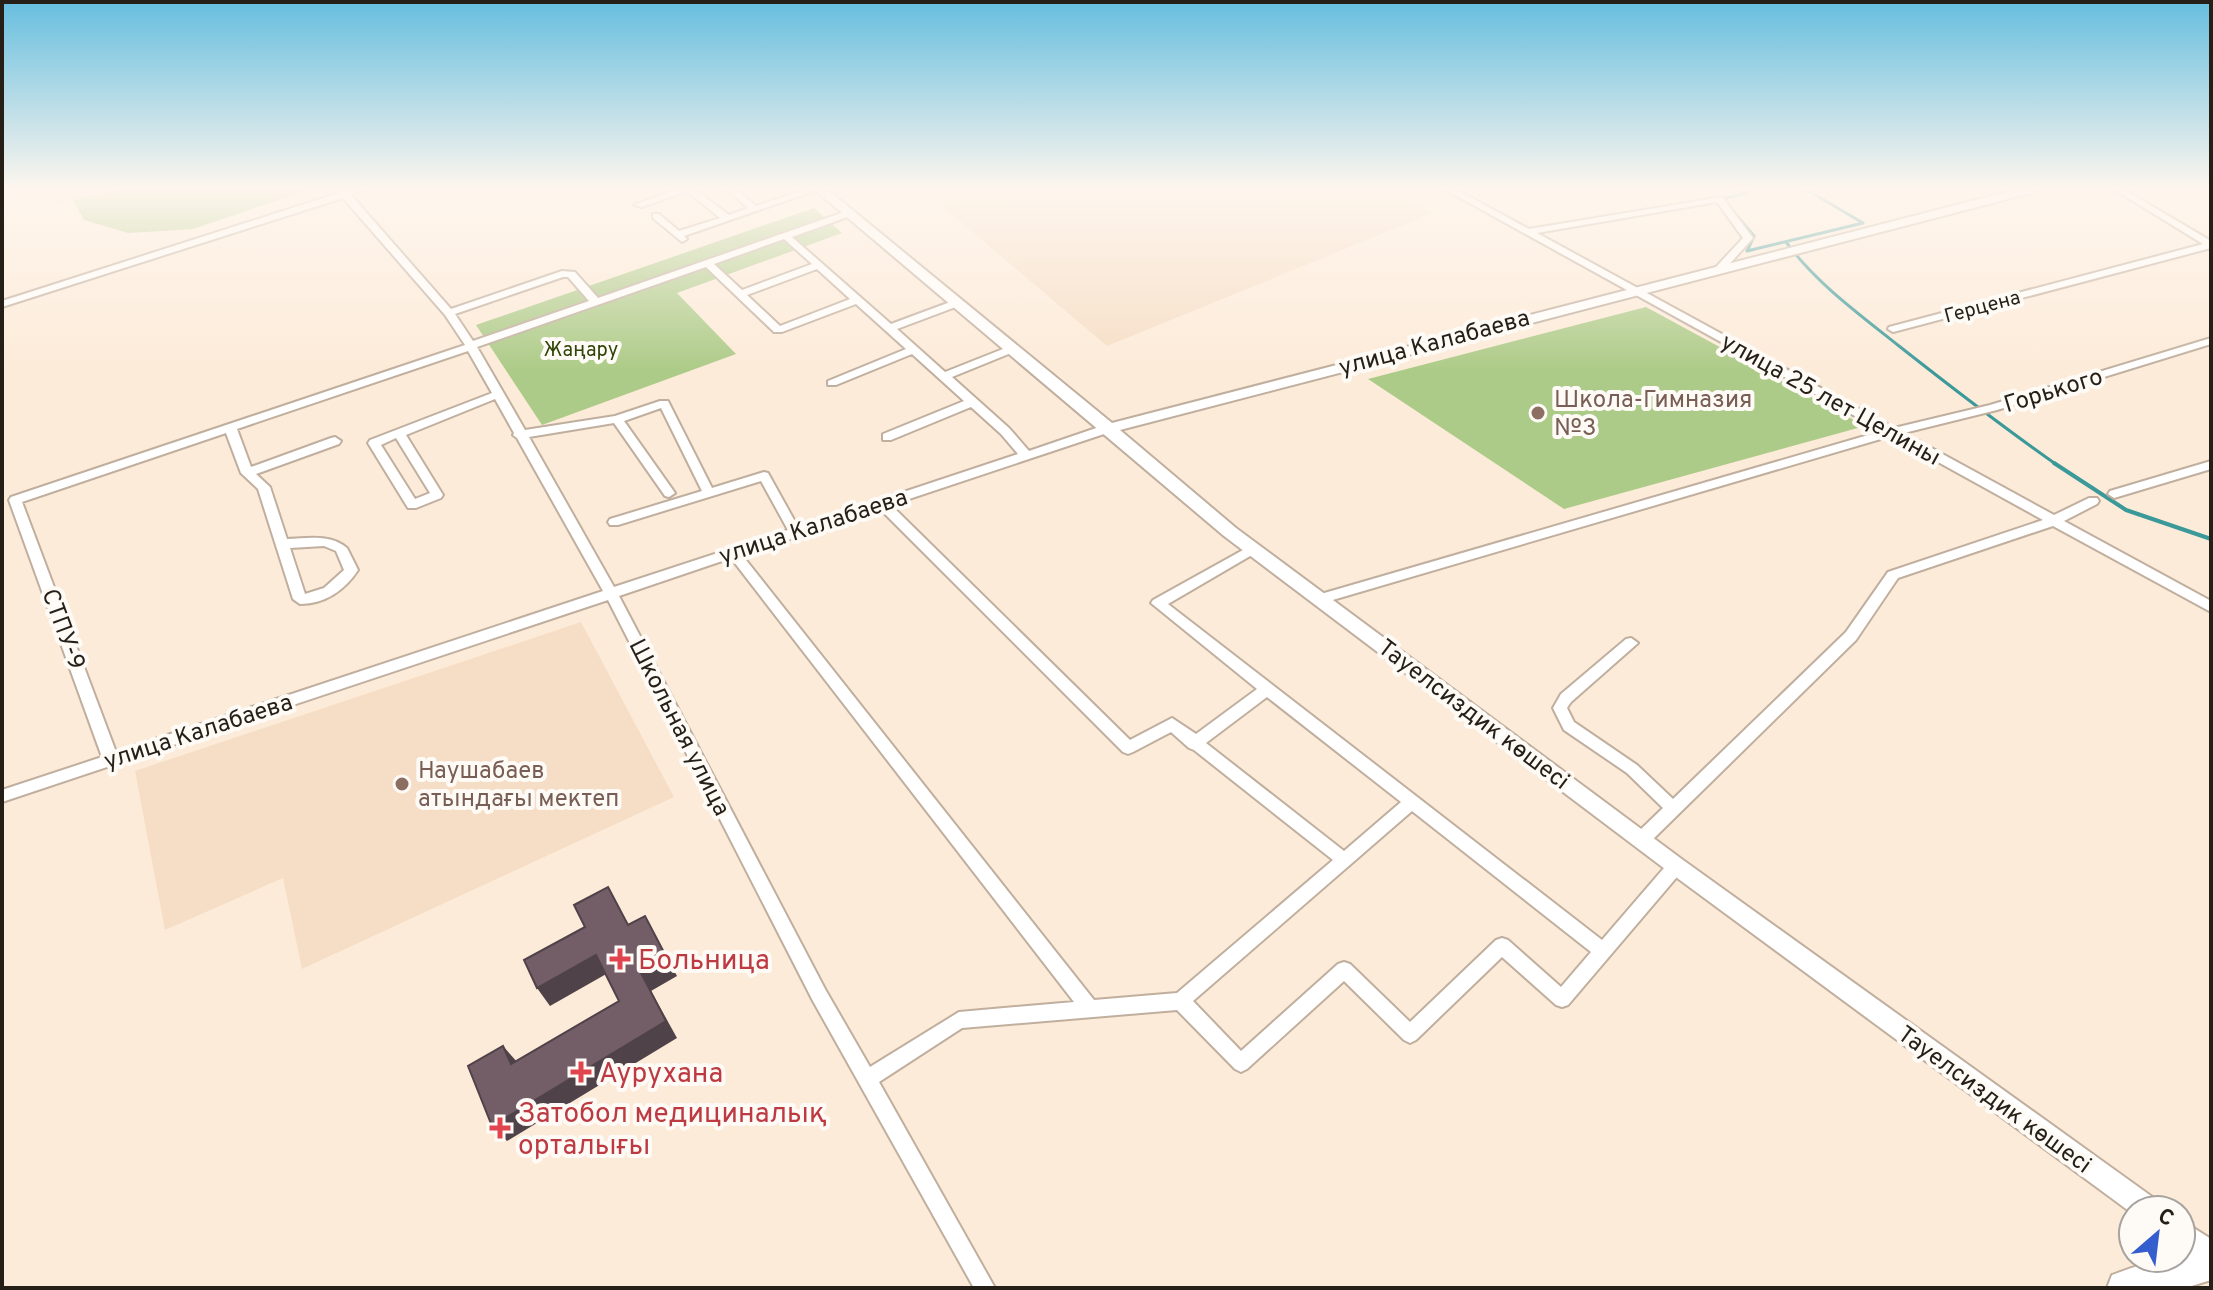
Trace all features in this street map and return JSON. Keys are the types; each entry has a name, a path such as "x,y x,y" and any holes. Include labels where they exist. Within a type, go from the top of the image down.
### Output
{"highway":[{"path":"2125,1288 2211,1263"}],"street":[{"path":"2,304 166,250"},
{"name":"Школьная улица","path":"394,250 449,313 471,346 496,395 611,593 819,995 985,1288"},
{"path":"284,544 325,542 341,548 351,570 339,586 317,596 300,599 264,487 247,473 230,427 744,250"},
{"path":"803,250 1005,431 1026,455"},
{"name":"Тауелсиздик көшесі","path":"894,250 1252,549 1676,866 2127,1194"},
{"name":"улица 25 лет Целины","path":"1562,250 2211,607"},
{"path":"1721,267 1737,250"},
{"name":"улица Калабаева","path":"2,796 1109,428 1788,250"},
{"name":"Герцена","path":"1893,329 2191,250"},
{"path":"707,263 778,330 856,300"},
{"path":"740,294 820,265"},
{"path":"449,313 562,274 571,274 596,302"},
{"path":"888,329 957,303"},
{"name":"Горького","path":"1319,599 1857,441 1993,408 2211,341"},
{"path":"943,377 1012,349"},
{"path":"832,383 912,350"},
{"path":"399,433 437,495 412,505 374,443 399,433 496,395"},
{"path":"887,437 972,402"},
{"path":"519,435 617,419 664,403 709,493"},
{"path":"617,419 669,493"},
{"name":"СТПУ-9","path":"111,760 15,500 230,427"},
{"path":"247,473 335,441"},
{"path":"2114,494 2211,465"},
{"path":"614,522 764,476 795,532"},
{"path":"1641,840 1851,636 1893,575 2054,521 2093,501"},
{"path":"882,503 1128,748 1172,724 1344,860"},
{"path":"1252,549 1158,603 1603,951"},
{"path":"734,553 1090,1009"},
{"path":"1631,643 1566,698 1560,708 1569,726 1632,769 1674,809"},
{"path":"1194,744 1267,689"},
{"path":"867,1079 959,1020 1181,1001 1412,802"},
{"path":"1181,1001 1241,1063 1344,970 1410,1034 1502,946 1562,999 1676,866"}],"shaded area":[{"path":"994,250 1342,250 1107,346"},
{"name":"Наушабаев атындағы мектеп","path":"581,622 674,797 302,969 283,878 165,930 135,771"}],"green space":[{"name":"Жаңару","path":"692,250 795,250 677,293 736,354 542,425 476,325"},
{"path":"1646,307 1865,426 1564,509 1368,379"}],"building":[{"path":"608,887 628,925 645,916 667,958 641,973 666,1021 492,1126 468,1066 503,1046 511,1064 619,1001 596,955 537,988 524,960 585,927 574,905"}],"waterway":[{"path":"1747,250 1750,250"},
{"path":"1793,250 1854,310 2056,465"},
{"path":"2056,465 2126,510 2211,539"}],"place":[{"name":"Школа-Гимназия №3","path":"1538,413"},
{"name":"Наушабаев атындағы мектеп","path":"402,784"},
{"name":"Больница","path":"620,959"},
{"name":"Аурухана","path":"581,1072"},
{"name":"Затобол медициналық орталығы","path":"500,1128"}]}
